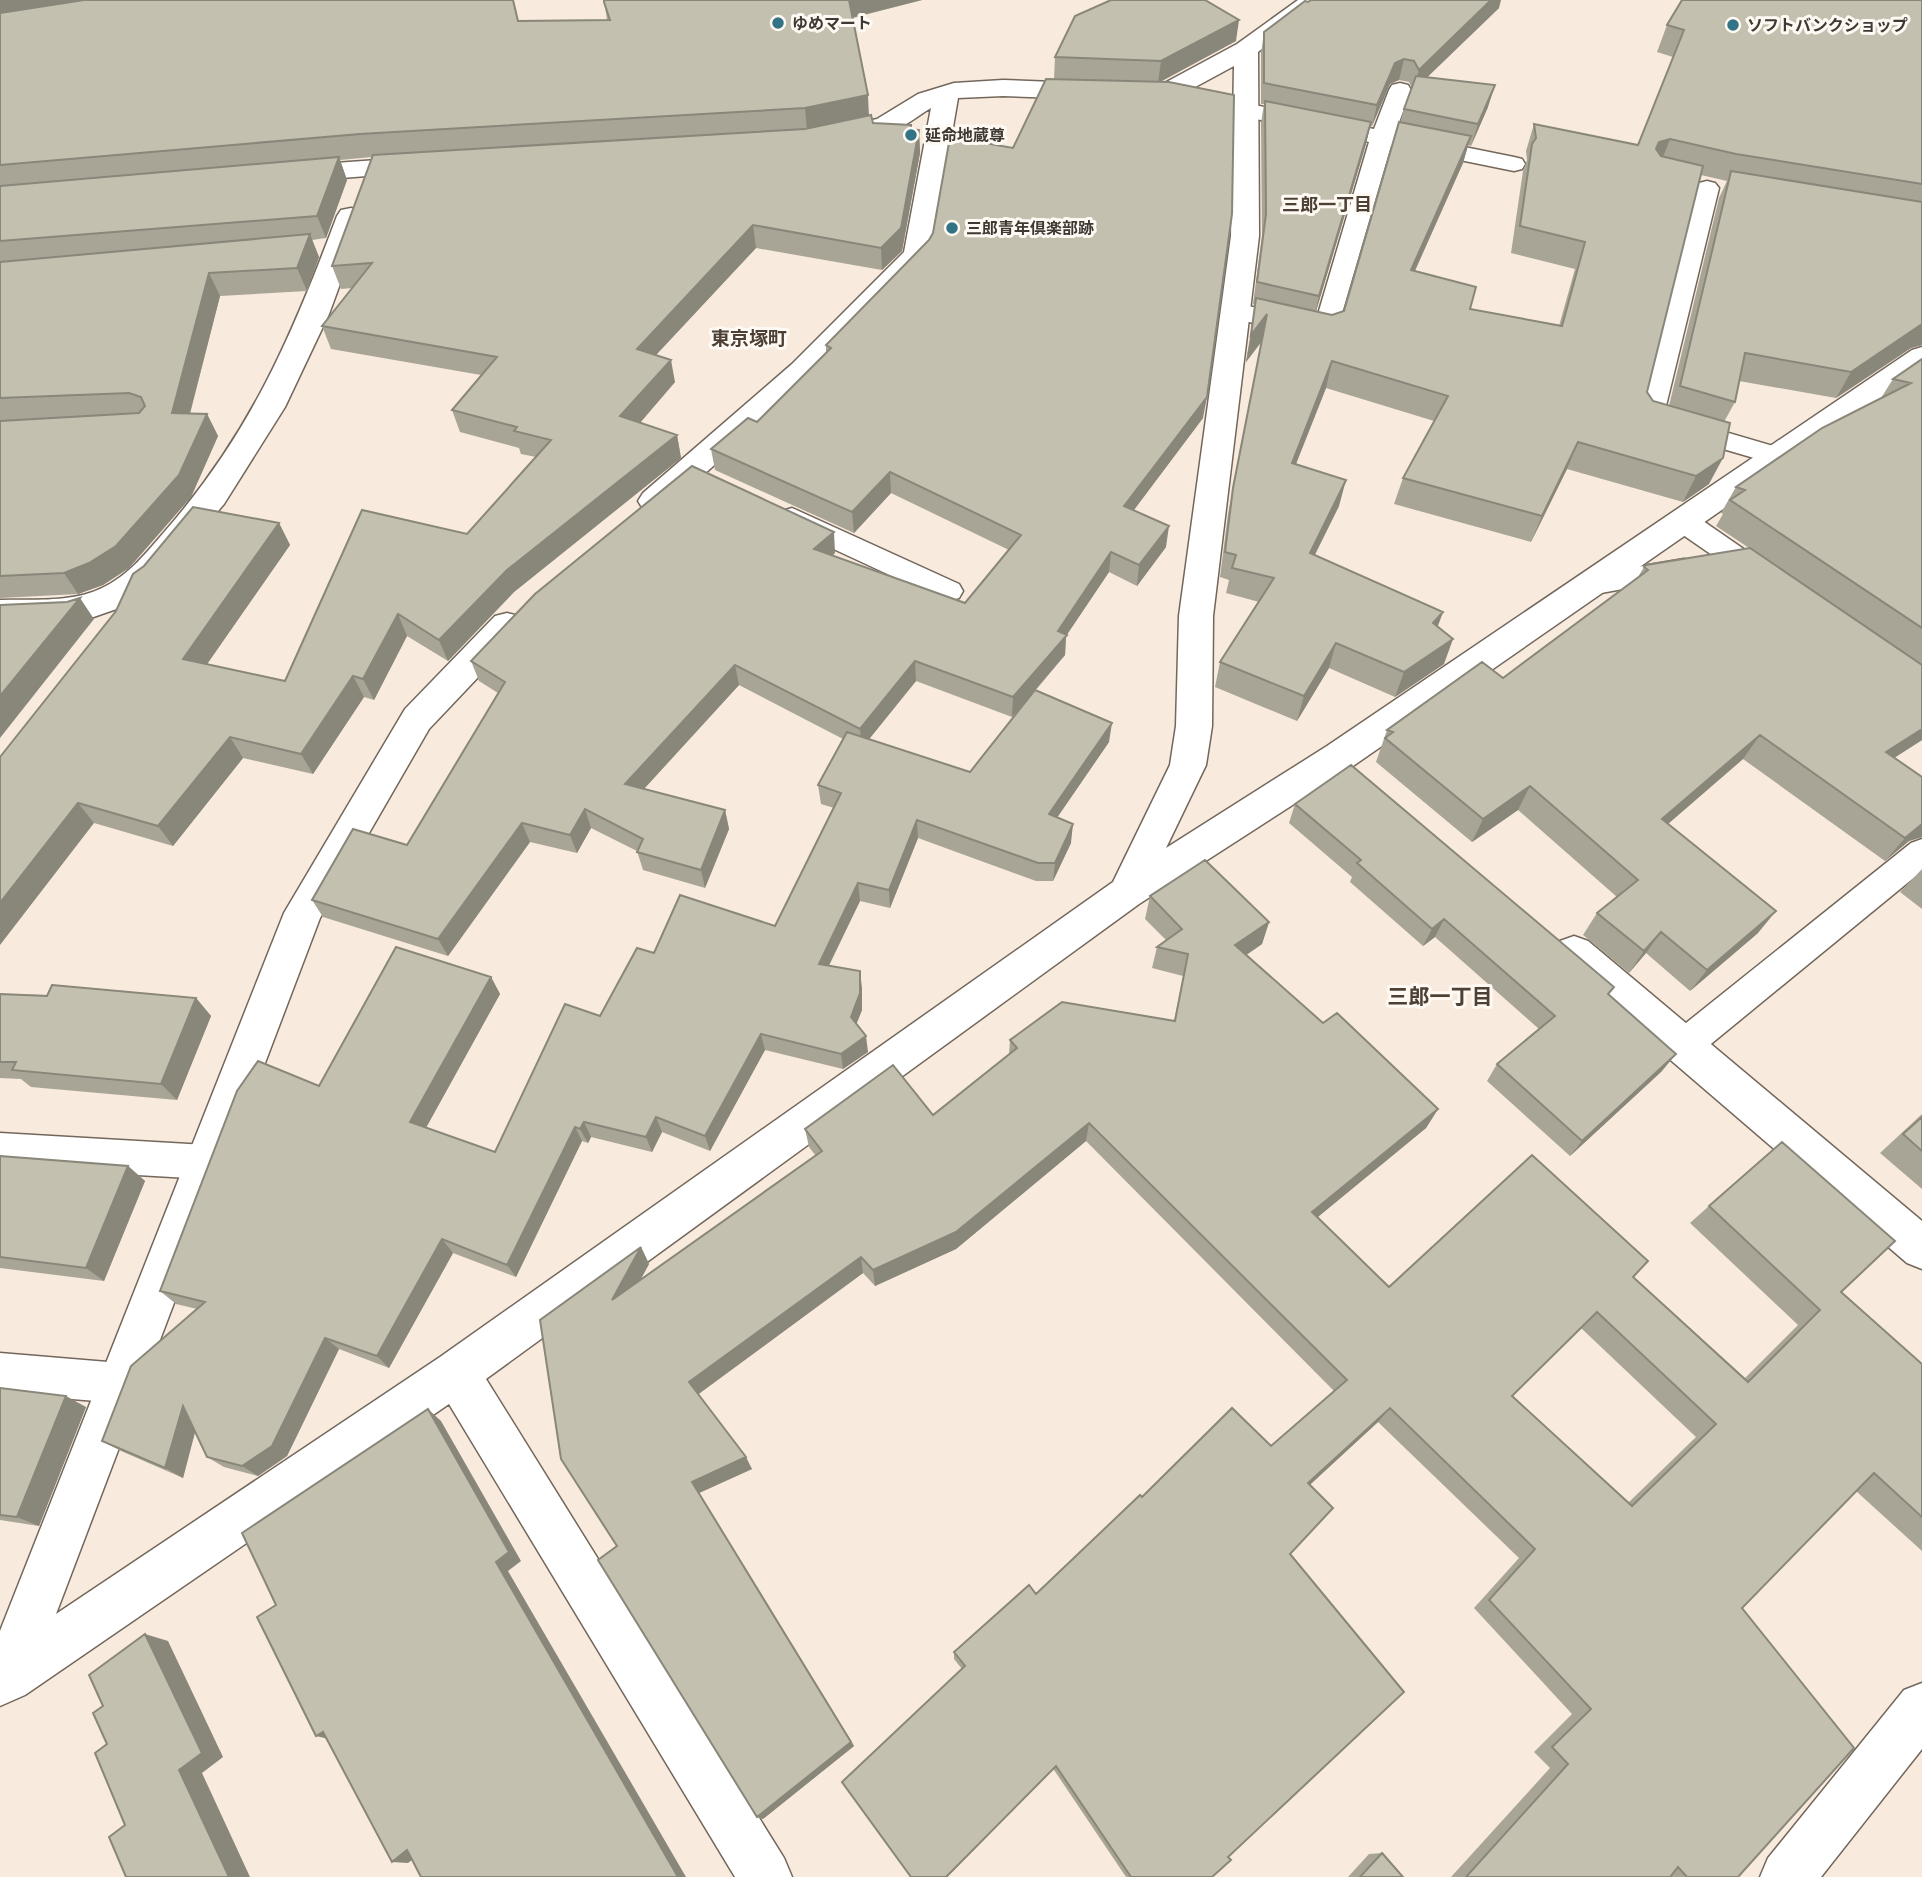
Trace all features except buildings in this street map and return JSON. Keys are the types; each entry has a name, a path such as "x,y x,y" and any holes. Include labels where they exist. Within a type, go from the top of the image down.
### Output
{"street":[{"path":"807,141 885,125 927,99 954,91 1003,88 1164,94 1246,49 1313,0"},
{"path":"1126,893 1188,765 1194,726 1196,616 1245,236 1246,49"},
{"path":"625,524 701,476 917,254 946,94"},
{"path":"273,176 450,163"},
{"path":"0,612 82,609 116,596 143,578 213,496 270,407 315,314 326,248 368,168"},
{"path":"3,1679 456,1373 1126,893 1340,756 1921,359"},
{"path":"107,632 116,622 130,587"},
{"path":"3,1679 303,913 417,719 528,603"},
{"path":"1340,756 1372,782"},
{"path":"1548,932 1922,1248"},
{"path":"456,1373 765,1877"},
{"path":"1787,1877 1922,1708"}],"lane":[{"path":"1235,310 1326,331 1382,137 1400,90"},
{"path":"1164,94 1514,164"},
{"path":"1733,192 1695,185 1650,419 1778,456"},
{"path":"763,505 949,591"},
{"path":"1683,521 1786,591"},
{"path":"1590,585 1740,560"},
{"path":"1683,1046 1922,852"},
{"path":"0,1150 206,1162"},
{"path":"0,1373 120,1383"}],"place":[{"name":"ゆめマート","path":"778,23"},
{"name":"ソフトバンクショップ","path":"1733,25"},
{"name":"延命地蔵尊","path":"911,135"},
{"name":"三郎青年倶楽部跡","path":"952,228"}],"district":[{"name":"三郎一丁目","path":"1327,204"},
{"name":"東京塚町","path":"749,338"},
{"name":"三郎一丁目","path":"1440,996"}]}
